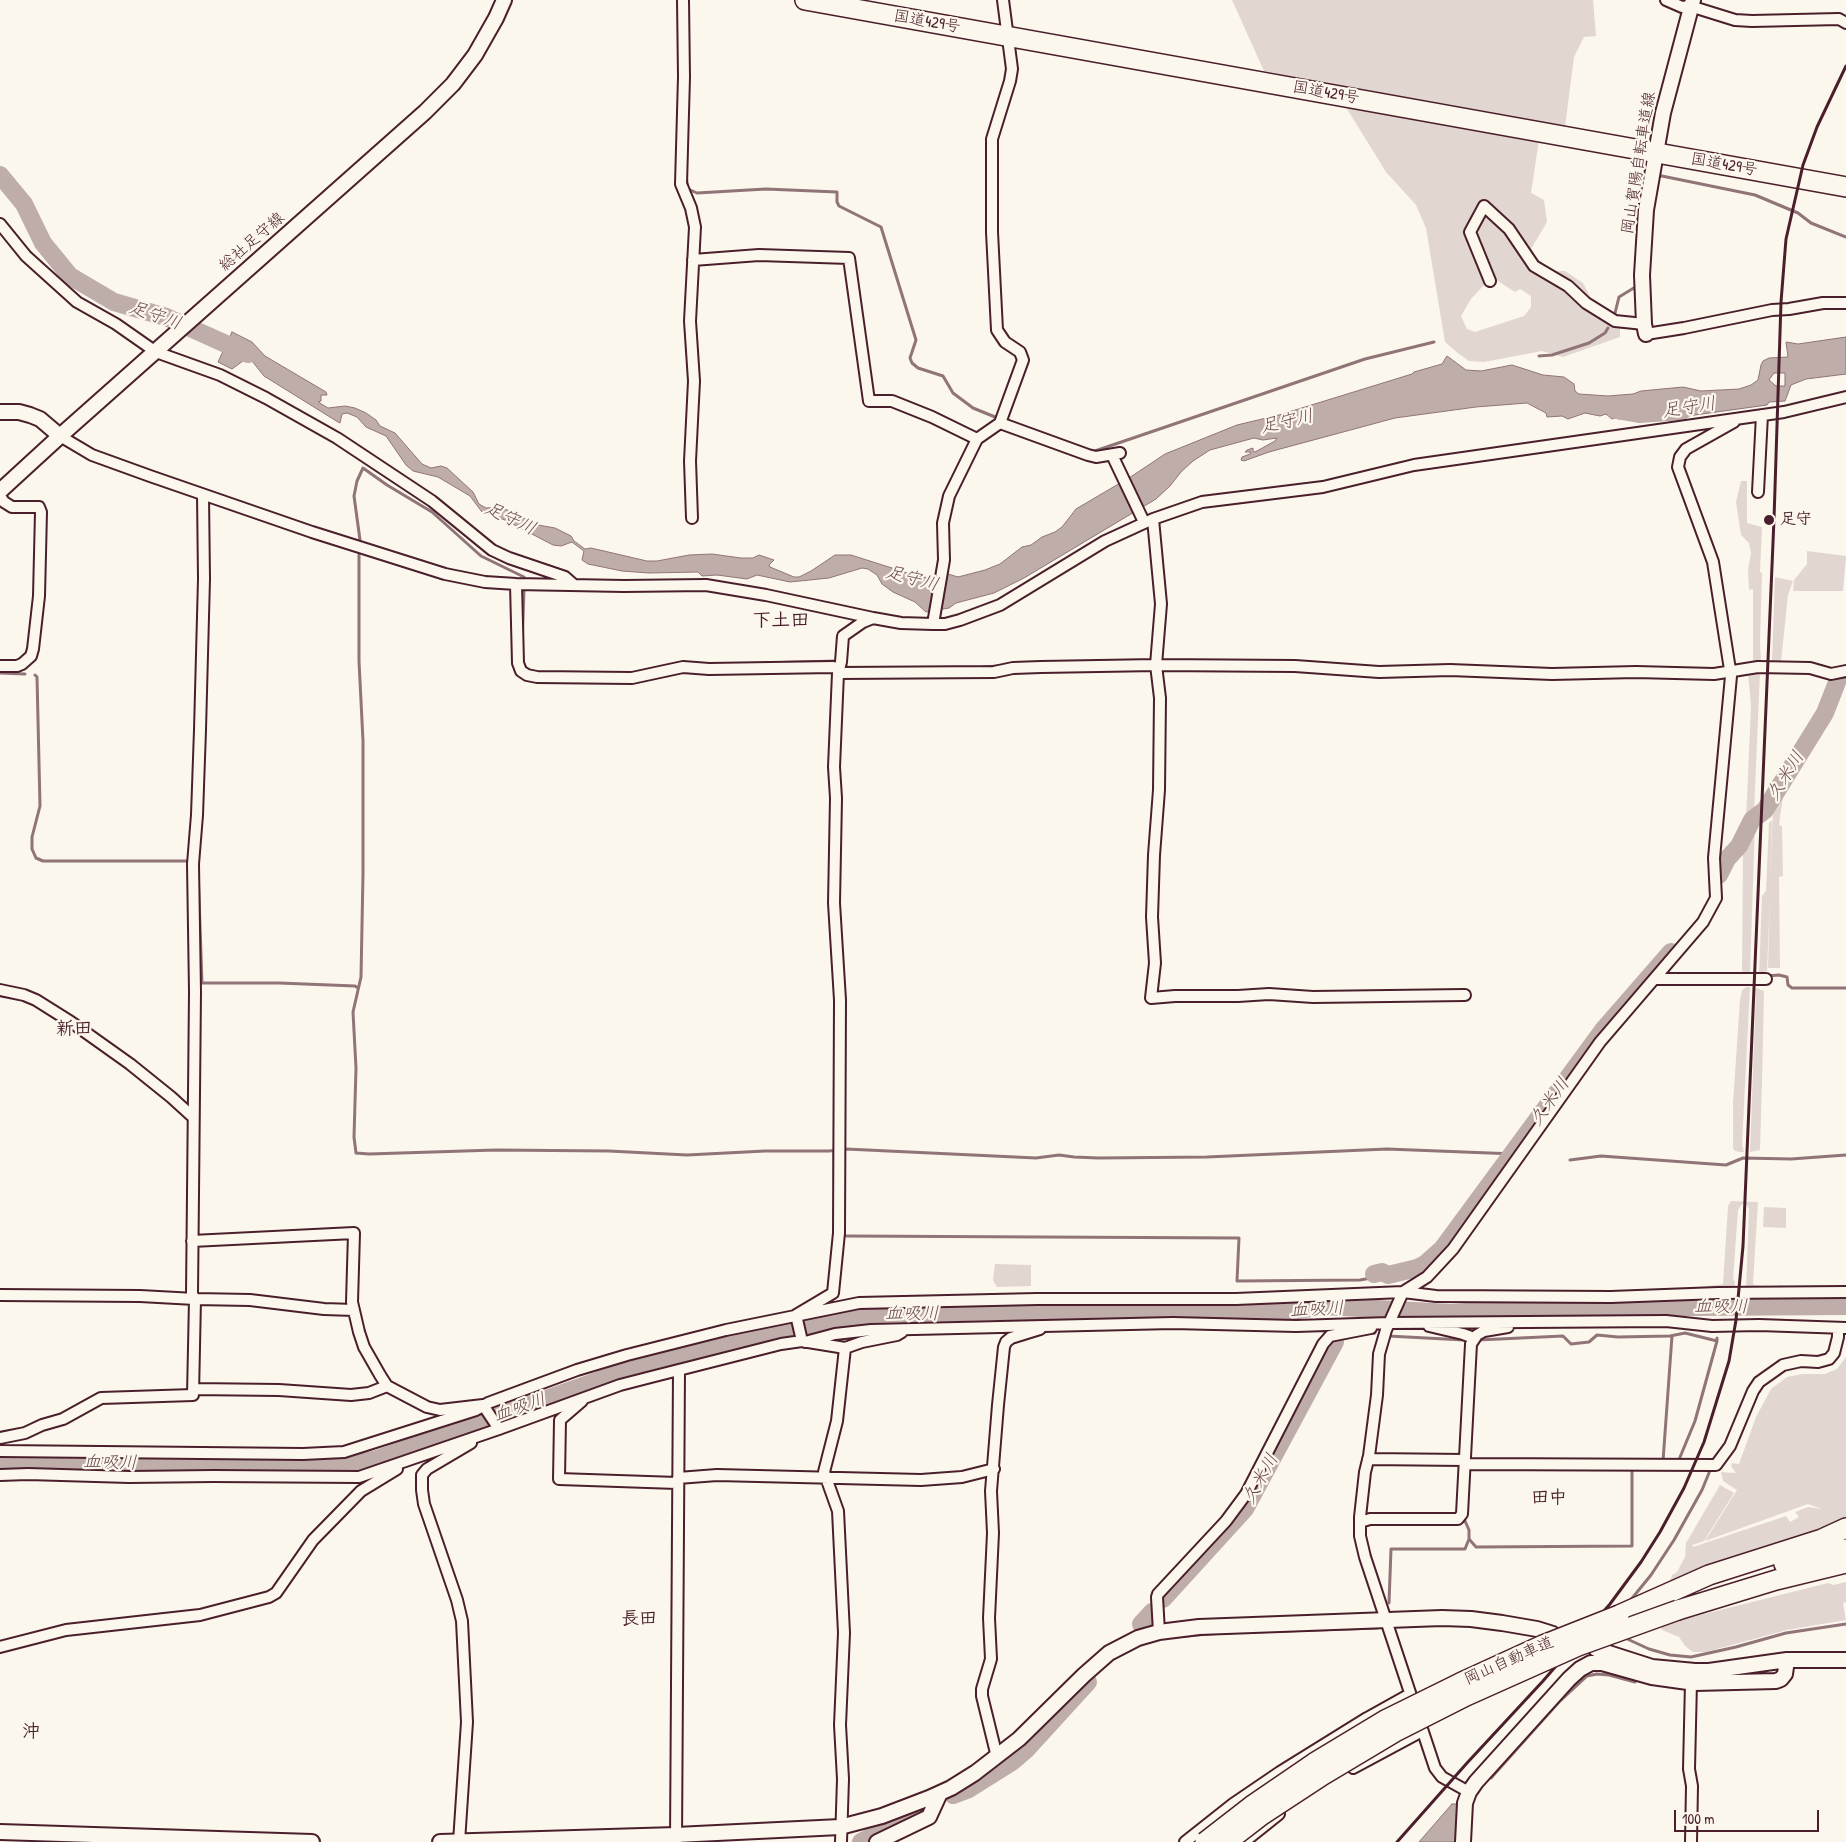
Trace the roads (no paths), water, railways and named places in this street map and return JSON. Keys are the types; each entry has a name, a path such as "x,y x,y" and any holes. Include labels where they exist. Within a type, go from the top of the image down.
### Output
{"highway":[{"name":"国道429号","path":"805,0 1846,187"},
{"path":"1678,1598 1731,1567 1822,1539 1846,1528"},
{"name":"岡山自動車道","path":"1205,1842 1254,1804 1314,1763 1387,1720 1460,1683 1534,1649 1619,1615 1678,1598 1739,1575 1846,1549"},
{"name":"岡山自動車道","path":"1227,1842 1262,1815 1315,1780 1395,1732 1466,1696 1578,1646 1678,1598 1776,1580 1846,1564"}],"street":[{"name":"総社足守線","path":"0,491 425,112 453,84 475,55 504,0"},
{"path":"683,0 684,77 681,184 691,208 696,227 690,322 694,381 690,461 692,518"},
{"path":"933,622 944,560 943,523 949,496 977,439 1001,420 1023,360 1022,355 1005,342 997,330 992,232 992,139 1012,69 1006,36 1003,0"},
{"path":"1666,0 1682,7 1691,3 1716,15 1752,22 1839,19 1846,23"},
{"name":"岡山賀陽自転車道線","path":"1645,329 1642,275 1644,235 1655,152 1671,77 1691,3"},
{"path":"1490,281 1470,232 1484,206 1509,229 1534,266 1568,286 1586,303 1615,321 1645,329 1693,327 1772,310 1822,303 1846,303"},
{"path":"0,224 26,256 77,302 159,348 274,402 337,438 432,501 492,550 509,558 565,577 573,584"},
{"path":"693,260 759,255 849,258 869,401 892,401 932,417 977,439"},
{"path":"0,412 19,412 40,419 60,436 92,455 203,495 445,574 485,582 516,584 706,585 766,595 901,623 933,622 945,624 1000,604 1104,541 1146,519 1208,501 1323,487 1414,465 1784,412 1846,397"},
{"path":"1758,492 1762,415"},
{"path":"1469,1792 1451,1783 1438,1773 1422,1731 1365,1557 1360,1536 1365,1472 1377,1395 1379,1354 1382,1341 1402,1296 1427,1276 1454,1249 1600,1042 1703,922 1716,898 1714,858 1731,676 1713,562 1678,467 1680,457 1686,449 1739,419"},
{"path":"1001,420 1088,455 1116,457 1146,519 1161,604 1156,662 1160,692 1160,790 1153,899 1155,963 1151,998 1269,994 1332,997 1465,995"},
{"path":"0,1438 25,1433 42,1425 63,1419 101,1398 193,1395 195,1299 192,1294 192,1241 195,992 193,864 198,799 200,730 204,579 203,495"},
{"path":"0,496 4,502 12,507 39,507 42,512 40,596 33,649 31,656 22,664 17,666 0,666"},
{"path":"516,584 518,663 521,671 527,676 537,677 632,678 659,674 684,667 709,669 833,666 994,672 1013,668 1156,662 1295,666 1379,672 1450,670 1552,674 1636,672 1714,674 1758,667 1810,668 1831,674 1846,671"},
{"path":"797,1317 834,1293 839,1233 840,1000 834,903 836,798 834,760 839,667 843,636 863,622 873,618"},
{"path":"1654,979 1766,979"},
{"path":"0,990 24,995 36,1000 71,1022 130,1064 171,1097 193,1118"},
{"path":"192,1241 354,1233 352,1302 364,1347 387,1386 427,1407 440,1410 484,1406"},
{"path":"0,1451 303,1454 344,1452 476,1410 577,1370 627,1355 716,1332 797,1317 831,1308 868,1303 1057,1298 1611,1297 1718,1292 1846,1292"},
{"path":"0,1295 140,1296 250,1300 324,1309 354,1310"},
{"path":"797,1317 802,1340"},
{"path":"0,1475 347,1478 370,1474 477,1437 498,1426 620,1385 802,1340 871,1330 1055,1324 1173,1323 1296,1326 1390,1321 1422,1323 1666,1320 1712,1326 1758,1325 1842,1328 1834,1353 1829,1359 1818,1362 1801,1361 1783,1365 1759,1382 1753,1391 1730,1446 1716,1465 1368,1459"},
{"path":"1159,1632 1158,1594 1226,1521 1246,1494 1323,1344 1330,1336 1366,1330 1390,1321"},
{"path":"1360,1522 1370,1518 1458,1519 1462,1514 1471,1344 1474,1338 1484,1331 1507,1327 1511,1322"},
{"path":"1422,1323 1474,1338"},
{"path":"997,1757 982,1696 982,1689 991,1658 989,1618 992,1565 991,1491 1004,1347 1011,1338 1055,1324"},
{"path":"802,1340 845,1348 862,1342 897,1335 909,1329"},
{"path":"841,1842 843,1779 840,1725 844,1633 838,1511 824,1472 837,1422 845,1348"},
{"path":"676,1839 680,1371"},
{"path":"193,1389 279,1390 351,1395 369,1393 387,1386"},
{"path":"587,1397 560,1420 559,1479 678,1480 717,1475 920,1480 962,1477 994,1469"},
{"path":"484,1406 498,1426"},
{"path":"459,1842 467,1722 462,1621 457,1600 424,1504 422,1475 428,1468 467,1446 477,1437"},
{"path":"0,1647 66,1630 200,1615 269,1597 276,1593 313,1540 361,1491 411,1460"},
{"path":"440,1842 676,1839 840,1827 906,1808 940,1793 975,1773 997,1757 1019,1740 1078,1680 1110,1653 1138,1638 1159,1632 1199,1627 1442,1618 1470,1619 1537,1629 1553,1634"},
{"path":"1596,1649 1652,1667 1695,1671 1709,1671 1787,1660 1846,1660"},
{"path":"1463,1842 1465,1803 1469,1792 1569,1678 1580,1670 1591,1664 1602,1663 1652,1677 1691,1682 1776,1681 1781,1679 1784,1674 1787,1660"},
{"path":"1691,1682 1689,1769 1692,1786 1691,1842"},
{"path":"1185,1842 1233,1804 1280,1772 1367,1718 1410,1694"},
{"path":"1244,1842 1274,1818 1332,1780 1378,1753 1422,1731"},
{"path":"877,1842 929,1817 940,1793"},
{"path":"0,1832 312,1842"}],"water":[{"path":"232,332 252,342 265,356 326,392 327,395 321,395 321,401 318,402 328,408 345,406 366,413 376,420 380,426 395,433 422,464 431,468 441,466 447,468 473,492 479,504 486,508 501,507 538,525 555,528 571,536 574,541 585,549 591,548 647,561 689,555 712,554 753,558 759,555 774,560 769,565 770,567 794,577 799,577 811,571 835,555 851,555 917,576 936,579 948,574 958,577 1000,564 1022,547 1031,545 1042,537 1055,532 1062,527 1076,509 1165,454 1237,425 1279,415 1442,364 1447,356 1466,370 1481,371 1512,365 1543,375 1564,377 1574,384 1575,391 1579,394 1608,396 1683,387 1701,391 1739,389 1751,385 1758,380 1763,361 1769,358 1788,357 1786,342 1798,344 1846,337 1846,374 1806,379 1791,385 1785,401 1769,402 1767,405 1666,419 1659,417 1661,410 1658,408 1643,411 1636,417 1620,419 1612,419 1606,414 1600,416 1585,413 1568,419 1562,416 1547,417 1546,413 1527,403 1476,407 1395,418 1269,452 1244,461 1241,460 1242,457 1251,452 1245,452 1247,450 1253,448 1255,452 1277,438 1263,440 1254,438 1210,450 1193,461 1156,499 1024,578 994,593 956,603 949,608 926,612 915,602 893,592 882,584 877,575 868,569 862,568 829,578 790,582 757,575 747,579 717,575 702,576 698,572 649,573 622,571 588,564 582,560 584,551 572,542 561,546 553,545 505,520 482,512 470,496 438,477 413,471 406,465 386,436 366,427 357,417 347,413 342,414 340,423 338,422 264,376 252,361 247,358 232,369 218,362","holes":["1774,373 1785,373 1785,386 1776,386 1769,380"]},
{"path":"1452,1804 1458,1804 1457,1842 1419,1842"}],"waterway":[{"name":"足守川","path":"0,175 24,204 43,243 70,276 114,302 166,317 248,354"},
{"path":"1657,175 1755,195 1798,213 1811,223 1846,237"},
{"path":"686,176 688,189 697,193 766,189 837,192 839,206 881,227 916,340 910,358 912,363 918,368 943,376 953,393 973,408 1000,419"},
{"path":"1614,317 1619,297 1637,286"},
{"path":"1539,356 1552,355 1589,343 1605,333 1608,328"},
{"path":"1092,452 1365,359 1434,342"},
{"name":"足守川","path":"1616,410 1639,414 1682,411"},
{"path":"360,540 354,496 357,481 363,468 432,512 481,556 524,577"},
{"path":"359,555 359,661 363,741 363,874 361,977 353,1012 356,1068 354,1137 356,1153 496,1150 609,1151 687,1155 846,1149 1036,1158 1059,1155 1098,1158 1207,1157 1387,1149 1515,1154"},
{"path":"522,646 524,590"},
{"path":"763,663 836,661 849,668"},
{"path":"523,663 526,668 533,672"},
{"path":"983,667 999,666"},
{"path":"0,673 25,674"},
{"name":"久米川","path":"1719,875 1727,859 1739,846 1752,820 1765,810 1825,713 1839,677 1846,674"},
{"path":"35,675 37,677 40,806 32,837 32,849 36,858 43,861 190,861"},
{"path":"198,870 202,983 279,983 355,986 358,988"},
{"name":"久米川","path":"1374,1274 1382,1272 1388,1275 1417,1268 1425,1264 1442,1249 1603,1030 1671,952"},
{"path":"1767,976 1779,975 1787,977 1788,985 1792,988 1846,988"},
{"path":"834,1150 835,1236"},
{"path":"1570,1160 1601,1156 1726,1165 1743,1158 1791,1159 1846,1155"},
{"path":"846,1236 1239,1238 1237,1281 1360,1280 1388,1275"},
{"name":"血吸川","path":"0,1462 322,1468 345,1465 377,1459 642,1365 778,1330 876,1314 1013,1311 1288,1312 1323,1306 1451,1313 1531,1308 1846,1306"},
{"path":"1365,1334 1375,1333"},
{"path":"1478,1340 1563,1336 1571,1344 1589,1342 1597,1335 1618,1337 1670,1336 1685,1333 1717,1341 1717,1338"},
{"path":"1388,1336 1464,1340"},
{"path":"1663,1461 1672,1336"},
{"name":"久米川","path":"1333,1344 1339,1338"},
{"path":"1678,1462 1695,1421 1717,1341"},
{"name":"久米川","path":"1163,1599 1245,1509 1335,1342"},
{"path":"1469,1539 1476,1547 1632,1546 1632,1467"},
{"path":"1629,1602 1651,1575 1674,1540 1702,1490 1711,1468"},
{"path":"1389,1603 1391,1549 1465,1549 1469,1539 1469,1530 1465,1521"},
{"name":"久米川","path":"1141,1624 1152,1612"},
{"path":"1623,1637 1649,1649 1670,1655 1691,1657 1786,1633 1846,1624"},
{"path":"1174,1637 1221,1633 1377,1628"},
{"path":"1491,1778 1559,1702 1587,1676 1597,1674 1609,1675 1635,1682"},
{"name":"久米川","path":"953,1795 969,1789 1012,1762 1026,1750 1088,1682"},
{"path":"1686,1777 1687,1793"},
{"name":"久米川","path":"861,1842 919,1812"}],"railway":[{"path":"1397,1842 1543,1681 1610,1604 1641,1562 1684,1488 1704,1442 1729,1361 1736,1320 1743,1246 1774,519 1781,302 1786,239 1803,165 1817,127 1846,66"}],"place":[{"name":"足守","path":"1769,520"}],"district":[{"name":"下土田","path":"781,621"},
{"name":"新田","path":"74,1029"},
{"name":"田中","path":"1549,1498"},
{"name":"長田","path":"639,1619"},
{"name":"沖","path":"31,1732"}]}
